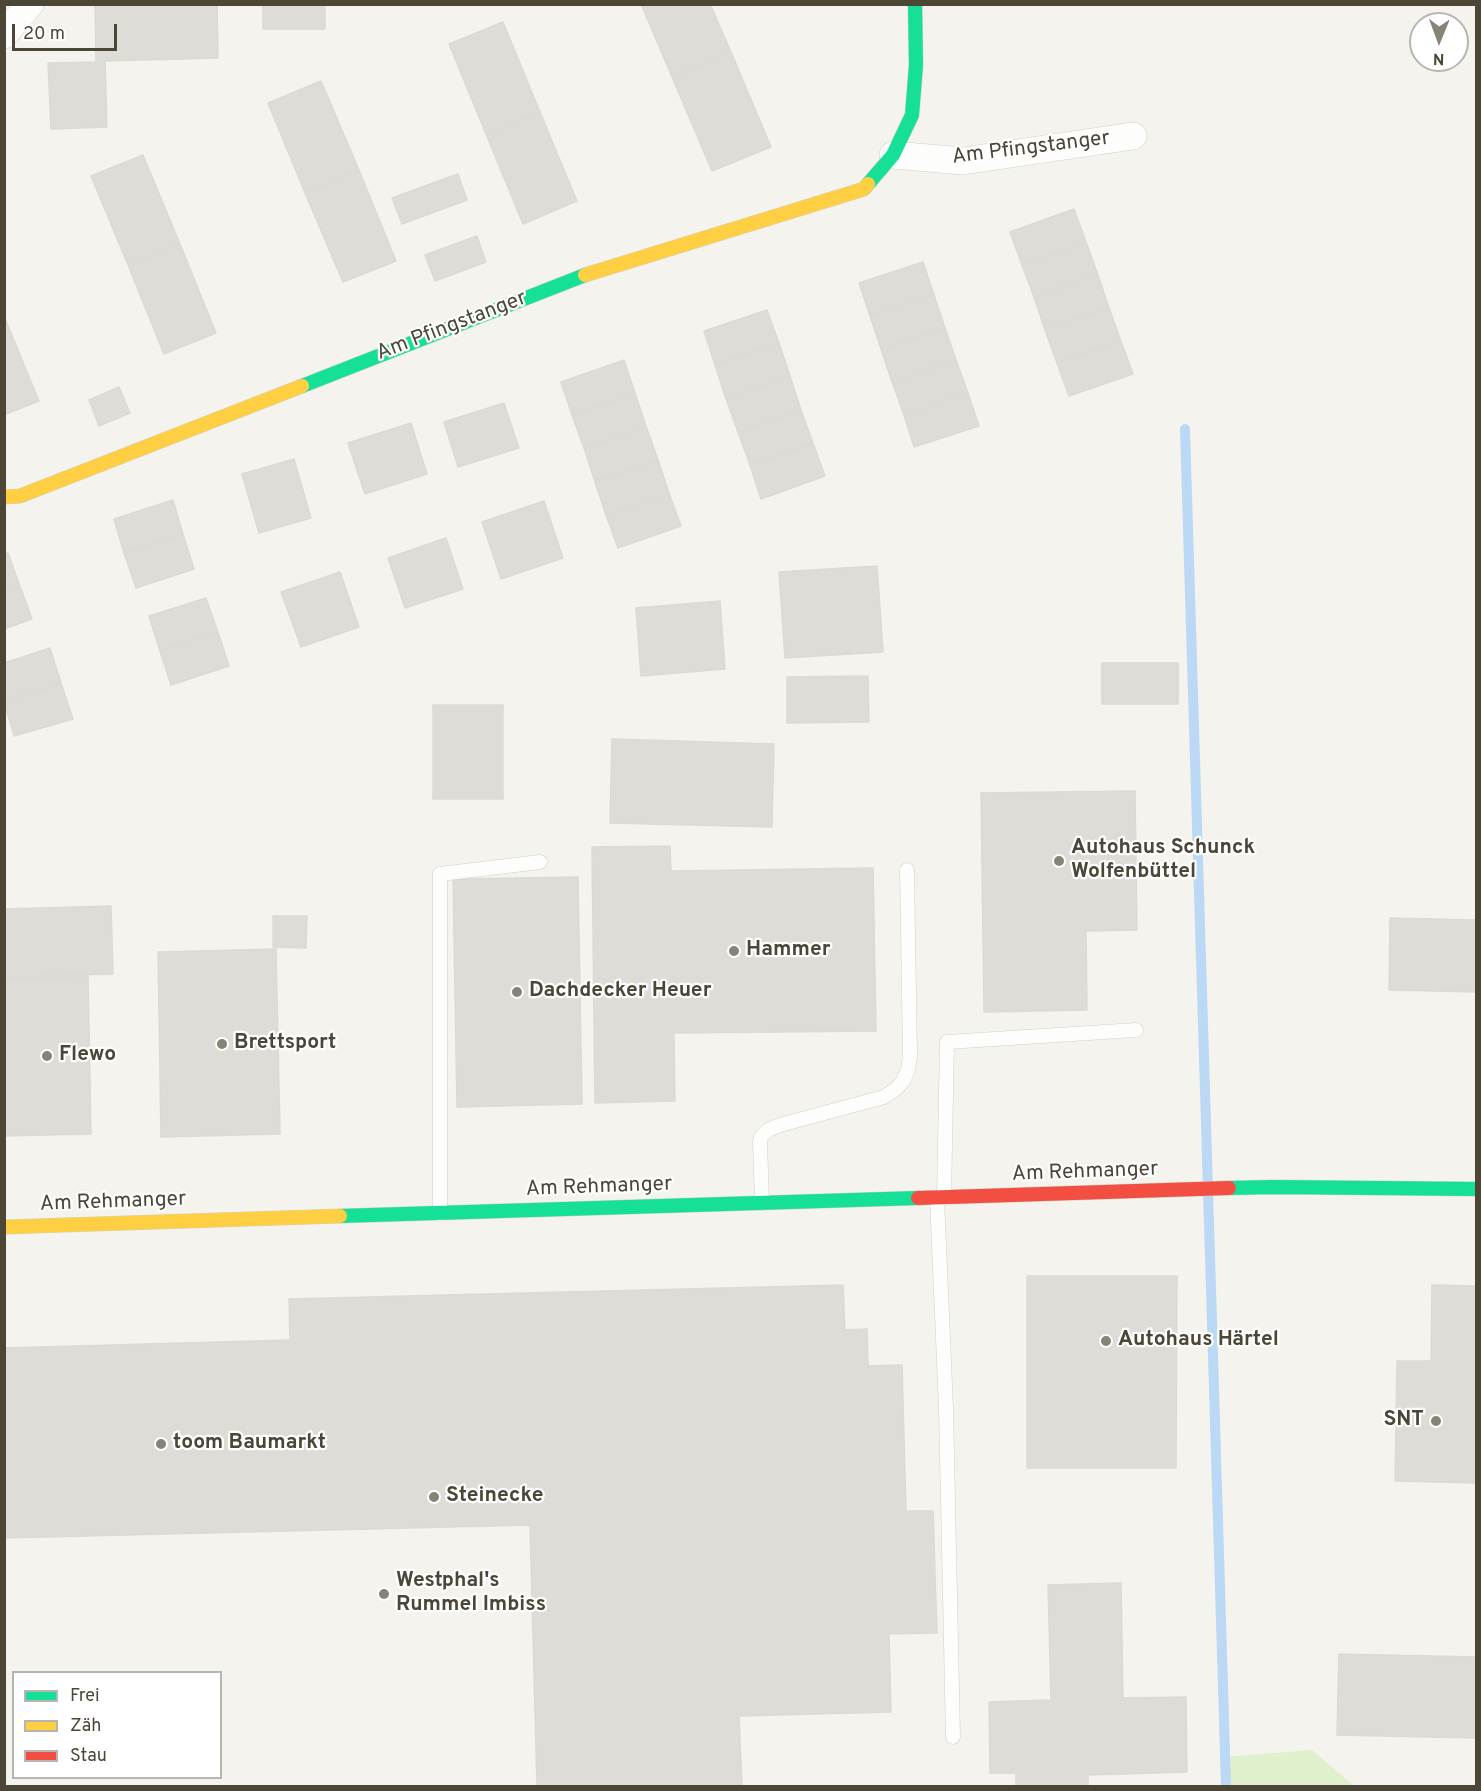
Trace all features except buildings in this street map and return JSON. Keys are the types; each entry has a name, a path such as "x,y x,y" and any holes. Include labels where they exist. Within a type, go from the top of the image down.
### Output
{"street":[{"path":"4,35 30,4"},
{"name":"Am Pfingstanger","path":"4,497 20,496 576,278 864,189 893,155 912,115 916,65 915,4"},
{"name":"Am Pfingstanger","path":"893,155 963,161 1132,136"},
{"name":"Am Rehmanger","path":"4,1227 1273,1187 1476,1189"}],"lane":[{"path":"440,1214 440,874 540,862"},
{"path":"762,1203 760,1142 761,1137 768,1130 884,1097 896,1089 908,1070 910,1056 907,870"},
{"path":"954,1737 940,1198 947,1042 1136,1030"}],"green space":[{"path":"1312,1750 1354,1786 1226,1786 1225,1757"}],"waterway":[{"path":"1185,429 1226,1786"}],"traffic: fast":[{"path":"868,184 893,155 912,115 916,65 915,4"},
{"path":"302,386 585,275"},
{"path":"1229,1188 1476,1189"},
{"path":"340,1216 918,1198"}],"traffic: slow":[{"path":"585,275 864,189 868,184"},
{"path":"4,497 20,496 302,386"},
{"path":"4,1227 340,1216"}],"traffic: jam":[{"path":"918,1198 1229,1188"}],"place":[{"name":"Autohaus Schunck Wolfenbüttel","path":"1059,861"},
{"name":"Hammer","path":"734,951"},
{"name":"Dachdecker Heuer","path":"517,992"},
{"name":"Brettsport","path":"222,1044"},
{"name":"Flewo","path":"47,1056"},
{"name":"Autohaus Härtel","path":"1106,1341"},
{"name":"SNT","path":"1436,1421"},
{"name":"toom Baumarkt","path":"161,1444"},
{"name":"Steinecke","path":"434,1497"},
{"name":"Westphal's Rummel Imbiss","path":"384,1594"}]}
